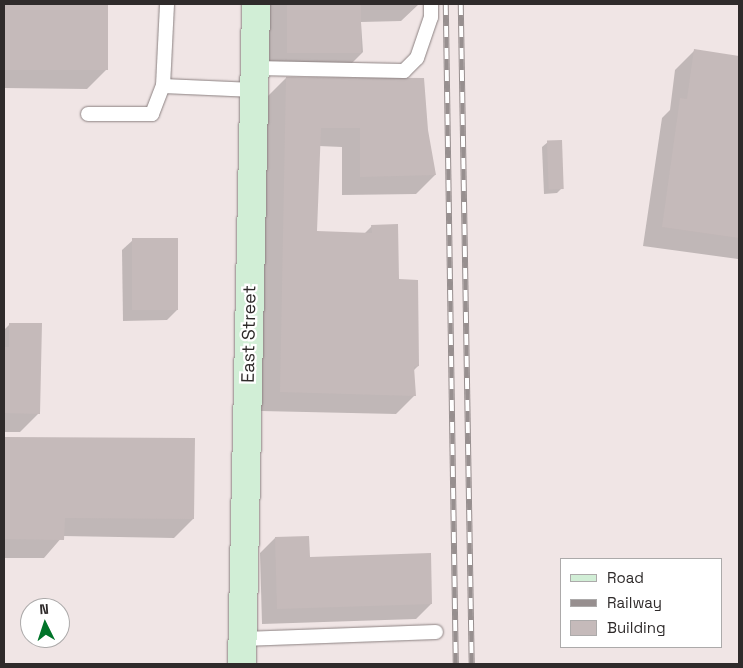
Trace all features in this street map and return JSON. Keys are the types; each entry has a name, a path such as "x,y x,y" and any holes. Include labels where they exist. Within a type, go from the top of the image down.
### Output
{"main road":[{"name":"East Street","path":"243,652 256,4"}],"lane":[{"path":"88,114 152,114 163,86 167,4"},
{"path":"163,86 404,71 417,58 431,18 431,4"},
{"path":"243,652 436,632"}],"building":[{"path":"4,4 108,4 108,70 4,70"},
{"path":"287,4 361,4 361,53 287,53"},
{"path":"694,49 739,56 739,238 662,227 680,98 687,99"},
{"path":"286,77 424,78 428,130 436,175 360,177 360,128 321,128 317,231 372,233 371,225 398,224 399,279 418,280 419,366 414,367 416,396 280,392"},
{"path":"562,140 564,189 549,189 547,141"},
{"path":"132,238 178,238 178,310 132,310"},
{"path":"9,323 42,323 40,414 4,413 4,347 9,347"},
{"path":"4,437 195,438 194,519 65,518 64,540 4,539"},
{"path":"309,536 310,557 431,553 432,604 277,609 275,537"}],"railway":[{"path":"446,4 456,664"},
{"path":"461,4 472,664"}]}
